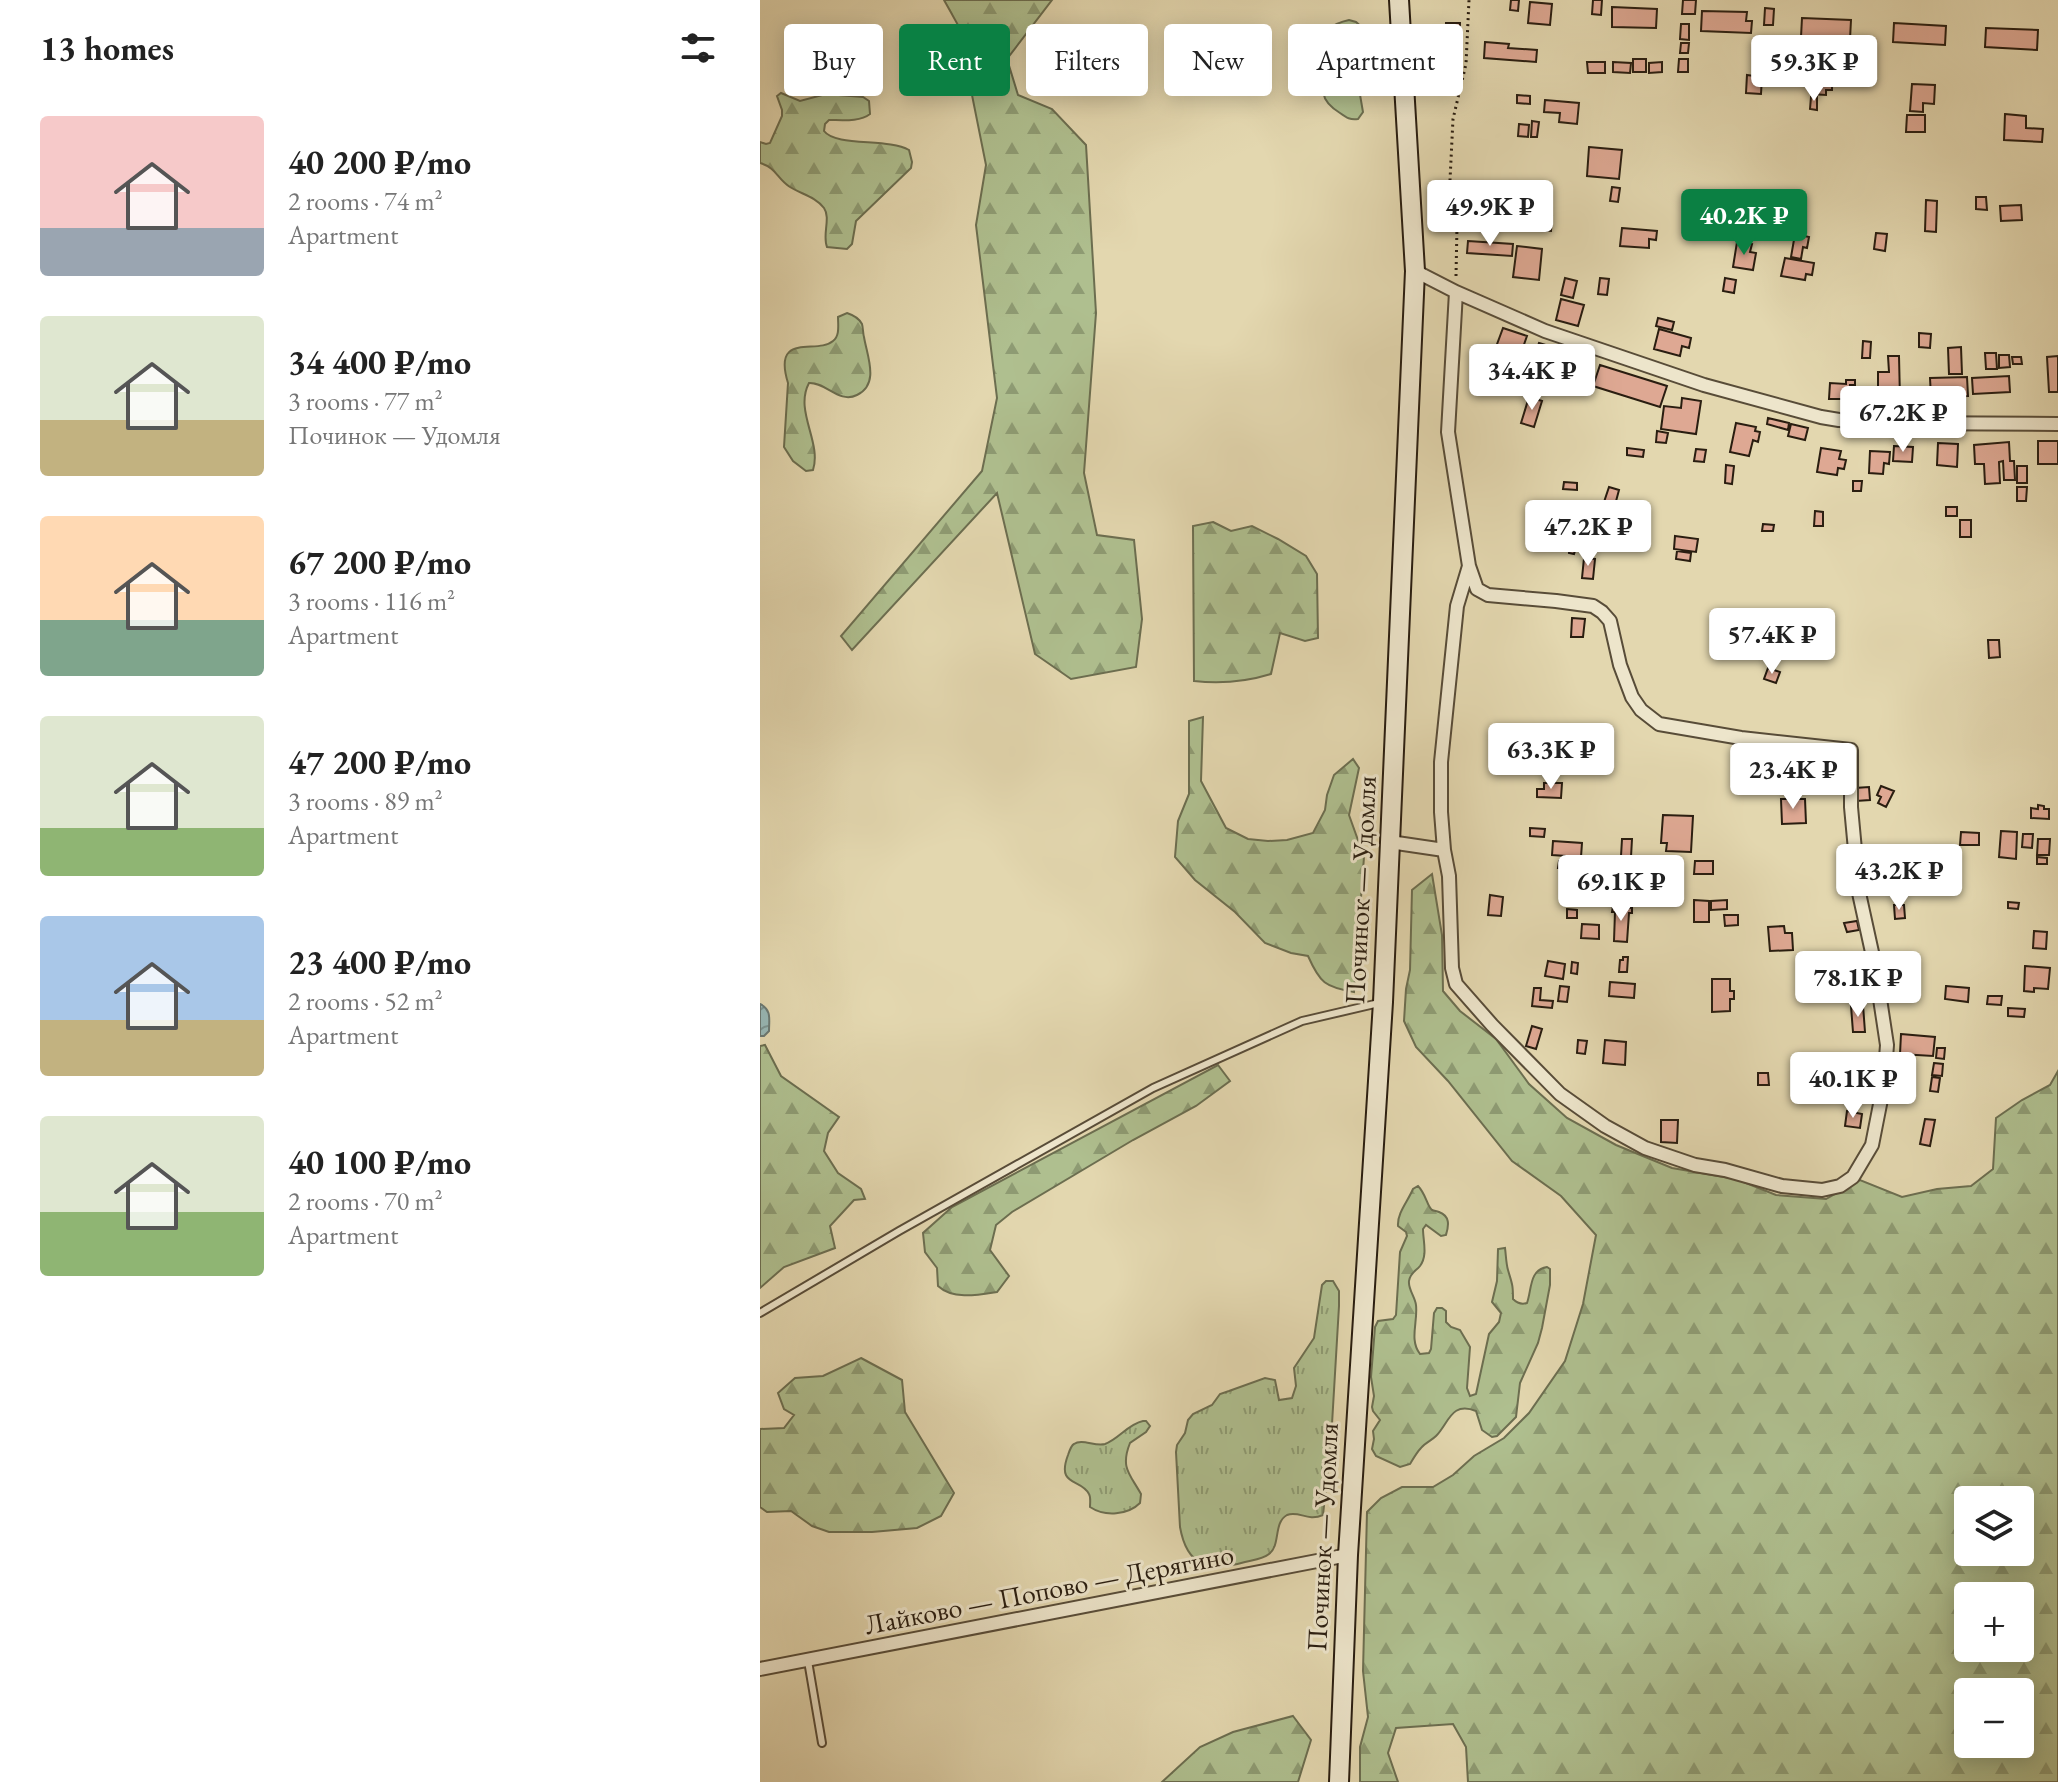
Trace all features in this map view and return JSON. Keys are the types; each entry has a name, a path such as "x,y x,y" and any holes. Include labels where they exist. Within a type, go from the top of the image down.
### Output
{"main road":[{"name":"Починок — Удомля","path":"1339,1782 1348,1555 1383,1002 1415,271 1399,0"}],"street":[{"path":"1415,271 1545,331 1726,392 1821,417 1887,423 2058,424"},
{"path":"1456,292 1448,432 1469,566 1477,589 1488,595 1593,606 1602,612 1610,621 1620,665 1632,697 1641,710 1659,724 1741,738 1851,750 1851,807 1859,893 1875,966 1887,1045 1884,1084 1872,1145 1853,1177 1840,1186 1822,1190 1782,1186 1695,1165 1645,1148 1605,1126 1560,1094 1456,984 1452,968 1449,876 1441,812 1441,762 1457,606 1469,566"},
{"path":"1390,842 1444,850"},
{"name":"Лайково — Попово — Дерягино","path":"760,1669 1348,1555"}],"lane":[{"path":"760,1313 1153,1088 1302,1021 1383,1002"},
{"path":"808,1661 822,1743"}],"path":[{"path":"1456,292 1457,226 1450,180 1453,119 1466,64 1469,0"}],"green space":[{"path":"944,0 1052,0 1034,24 1026,24 1026,34 1010,55 1010,24 957,24"},
{"path":"1349,20 1358,24 1336,24"},
{"path":"1010,69 1018,95 1052,109 1086,145 1096,313 1084,473 1097,535 1134,540 1142,619 1136,667 1071,679 1035,654 997,493 852,650 841,636 982,471 997,398 976,225 986,165 972,96 1010,96"},
{"path":"781,93 800,101 819,96 863,97 869,101 870,114 856,119 829,120 824,131 839,139 889,144 909,150 911,168 856,221 852,244 847,249 827,247 827,217 821,204 790,187 760,163 760,142 770,143 782,116 777,96"},
{"path":"1324,96 1360,96 1363,112 1358,119 1351,119 1326,101"},
{"path":"847,313 862,324 870,377 864,390 850,397 809,383 805,404 815,459 813,470 806,471 793,461 784,447 788,383 786,356 798,348 826,345 833,341 838,333 838,317"},
{"path":"1213,522 1231,531 1252,526 1278,539 1306,556 1317,574 1318,638 1305,641 1280,633 1271,674 1233,682 1194,681 1193,526"},
{"path":"1203,717 1201,781 1226,828 1248,839 1287,840 1313,833 1325,810 1334,775 1353,759 1359,768 1349,815 1364,857 1354,992 1325,982 1308,956 1265,943 1235,912 1195,880 1175,857 1178,821 1189,794 1189,721"},
{"path":"1432,874 1442,935 1443,991 1460,1011 1496,1039 1529,1084 1567,1118 1616,1145 1672,1168 1736,1179 1776,1195 1826,1199 1860,1180 1902,1197 1971,1186 1993,1169 1996,1118 2050,1085 2058,1071 2058,1782 1468,1782 1466,1747 1453,1724 1396,1728 1388,1753 1398,1782 1360,1782 1360,1747 1368,1717 1363,1671 1367,1512 1381,1498 1402,1487 1433,1487 1453,1475 1474,1456 1504,1438 1529,1413 1565,1361 1583,1304 1596,1235 1561,1196 1512,1161 1448,1081 1416,1047 1404,1021 1410,970 1412,890"},
{"path":"765,1045 781,1076 839,1117 828,1133 824,1151 838,1173 861,1189 865,1199 854,1200 830,1226 835,1248 784,1267 760,1288 760,1046"},
{"path":"1218,1065 1230,1081 1196,1106 1133,1140 1012,1212 996,1225 990,1250 1009,1276 997,1292 958,1295 938,1286 937,1268 925,1252 923,1233 952,1207"},
{"path":"1418,1186 1430,1208 1445,1216 1448,1224 1446,1235 1441,1236 1426,1225 1423,1229 1424,1257 1409,1281 1416,1305 1415,1343 1420,1354 1429,1353 1434,1313 1437,1308 1446,1311 1446,1322 1460,1330 1470,1347 1467,1388 1470,1396 1476,1394 1489,1334 1499,1322 1501,1313 1492,1302 1497,1281 1498,1249 1505,1248 1516,1302 1527,1303 1534,1276 1541,1269 1550,1269 1550,1285 1538,1343 1520,1383 1516,1417 1497,1436 1492,1437 1482,1430 1476,1411 1456,1411 1410,1464 1400,1467 1376,1456 1372,1449 1373,1431 1380,1420 1372,1407 1371,1377 1375,1327 1378,1321 1393,1319 1396,1315 1400,1252 1407,1236 1398,1226 1399,1216 1413,1189"},
{"path":"1333,1281 1339,1291 1339,1306 1323,1515 1287,1515 1280,1523 1273,1550 1264,1557 1232,1565 1210,1566 1202,1563 1188,1551 1180,1527 1177,1445 1193,1414 1212,1405 1220,1394 1265,1378 1275,1380 1279,1400 1292,1398 1296,1386 1294,1368 1314,1338 1322,1285"},
{"path":"861,1358 902,1380 905,1412 954,1493 941,1516 917,1528 829,1532 812,1526 791,1511 767,1512 760,1507 760,1429 784,1428 794,1415 784,1409 778,1393 795,1378 823,1376"},
{"path":"1143,1421 1150,1426 1130,1443 1126,1459 1128,1470 1141,1494 1140,1503 1116,1513 1090,1507 1089,1494 1065,1472 1071,1447 1081,1442 1105,1444"},
{"path":"1293,1716 1311,1740 1298,1782 1162,1782 1200,1747 1233,1732"}],"water":[{"path":"760,1004 769,1015 769,1031 764,1036 760,1036"}],"building":[{"path":"1511,0 1519,0 1518,11 1510,10"},
{"path":"1593,0 1602,0 1601,15 1592,14"},
{"path":"1683,0 1696,0 1695,14 1682,14"},
{"path":"1530,2 1552,4 1550,25 1528,23"},
{"path":"1612,7 1657,9 1656,28 1612,27"},
{"path":"1765,8 1774,9 1773,25 1764,25"},
{"path":"1702,11 1747,12 1746,21 1752,21 1751,33 1701,31"},
{"path":"1802,18 1851,20 1850,39 1801,37"},
{"path":"1894,23 1946,26 1945,45 1893,42"},
{"path":"1681,24 1689,24 1689,40 1680,39"},
{"path":"1986,28 2038,30 2037,50 1985,47"},
{"path":"1485,42 1509,44 1508,48 1537,50 1536,62 1484,58"},
{"path":"1681,43 1689,43 1688,53 1680,53"},
{"path":"1633,59 1646,59 1646,72 1633,72"},
{"path":"1679,59 1688,59 1688,72 1678,72"},
{"path":"1587,62 1605,62 1605,73 1588,73"},
{"path":"1613,62 1631,63 1630,73 1613,72"},
{"path":"1662,62 1662,72 1649,73 1649,63"},
{"path":"1747,75 1762,77 1761,94 1746,93"},
{"path":"1812,79 1832,81 1832,90 1826,90 1826,95 1811,94"},
{"path":"1912,84 1935,85 1934,104 1923,103 1923,112 1910,111"},
{"path":"1517,95 1530,96 1530,104 1517,103"},
{"path":"1811,97 1817,97 1817,110 1810,109"},
{"path":"1545,100 1579,103 1577,124 1559,122 1560,113 1544,112"},
{"path":"2005,114 2026,116 2026,128 2043,129 2042,142 2004,140"},
{"path":"1907,115 1925,115 1925,132 1906,132"},
{"path":"1532,121 1539,122 1537,137 1531,137"},
{"path":"1519,124 1529,125 1528,137 1518,136"},
{"path":"1589,147 1622,150 1619,179 1587,176"},
{"path":"1479,183 1512,185 1509,225 1476,223"},
{"path":"1612,187 1620,188 1618,202 1610,201"},
{"path":"1976,197 1986,197 1987,210 1976,209"},
{"path":"1926,200 1937,201 1936,232 1925,231"},
{"path":"2021,205 2022,220 2001,221 2000,206"},
{"path":"1538,215 1552,216 1551,231 1537,230"},
{"path":"1795,221 1803,222 1801,234 1793,233"},
{"path":"1622,228 1657,231 1656,240 1649,239 1649,248 1620,246"},
{"path":"1876,233 1887,234 1885,251 1874,249"},
{"path":"1795,234 1809,237 1801,259 1791,257"},
{"path":"1468,241 1513,244 1512,256 1467,253"},
{"path":"1737,242 1752,244 1750,252 1756,253 1753,270 1733,267"},
{"path":"1517,246 1542,249 1539,280 1513,277"},
{"path":"1785,258 1814,263 1812,275 1806,274 1805,280 1781,276"},
{"path":"1565,278 1577,281 1573,298 1561,295"},
{"path":"1600,278 1609,279 1607,295 1598,294"},
{"path":"1725,278 1736,280 1734,293 1723,291"},
{"path":"1561,299 1584,305 1578,326 1556,320"},
{"path":"1658,318 1674,322 1672,330 1656,326"},
{"path":"1503,328 1527,336 1520,356 1496,347"},
{"path":"1659,329 1691,338 1689,348 1682,346 1680,356 1654,349"},
{"path":"1919,333 1931,334 1930,348 1919,347"},
{"path":"1863,341 1871,342 1870,358 1862,358"},
{"path":"1539,343 1559,349 1548,383 1535,379 1539,368 1531,366"},
{"path":"1961,347 1962,374 1949,374 1948,348"},
{"path":"1985,353 1996,353 1997,369 1986,369"},
{"path":"1999,355 2009,355 2010,367 1999,368"},
{"path":"1888,356 1899,356 1900,399 1878,400 1878,372 1889,372"},
{"path":"2058,356 2058,392 2049,392 2047,357"},
{"path":"2012,357 2021,357 2022,364 2013,364"},
{"path":"1600,365 1667,386 1660,407 1593,386"},
{"path":"2009,376 2010,392 1973,394 1972,378"},
{"path":"1967,377 1968,396 1931,397 1930,378"},
{"path":"1846,380 1855,380 1855,385 1850,385 1849,399 1829,399 1830,383 1846,384"},
{"path":"1529,397 1542,401 1534,427 1521,423"},
{"path":"1682,398 1701,401 1696,434 1661,429 1664,406 1681,408"},
{"path":"1768,418 1789,423 1788,430 1767,424"},
{"path":"1736,423 1756,427 1755,431 1760,432 1758,442 1753,440 1749,456 1730,452"},
{"path":"1791,424 1808,428 1805,440 1788,436"},
{"path":"1657,431 1668,433 1666,443 1656,442"},
{"path":"2038,441 2058,441 2058,464 2038,464"},
{"path":"2009,442 2015,480 2004,480 2003,461 1999,462 2000,483 1985,484 1984,464 1975,464 1974,445"},
{"path":"1938,443 1958,444 1957,467 1937,465"},
{"path":"1894,446 1913,447 1912,462 1893,461"},
{"path":"1627,448 1644,450 1643,457 1627,455"},
{"path":"1821,448 1841,451 1839,459 1846,460 1844,469 1838,468 1837,475 1817,472"},
{"path":"1696,449 1706,450 1704,462 1694,461"},
{"path":"1870,451 1890,452 1889,464 1884,463 1883,474 1869,473"},
{"path":"1726,465 1734,466 1732,484 1725,483"},
{"path":"2017,466 2027,466 2027,483 2017,483"},
{"path":"1853,481 1862,481 1861,491 1853,491"},
{"path":"1564,482 1577,483 1577,490 1563,489"},
{"path":"1609,487 1619,490 1615,505 1604,502"},
{"path":"2017,487 2027,487 2026,501 2017,501"},
{"path":"1946,507 1957,507 1957,516 1946,516"},
{"path":"1815,511 1823,512 1823,526 1814,526"},
{"path":"1960,520 1971,520 1971,537 1960,537"},
{"path":"1763,524 1774,525 1773,531 1762,531"},
{"path":"1675,536 1698,539 1696,552 1674,549"},
{"path":"1570,543 1577,544 1574,554 1569,553"},
{"path":"1677,551 1691,553 1690,561 1676,559"},
{"path":"1584,558 1595,559 1593,579 1582,578"},
{"path":"1730,617 1739,619 1738,625 1729,623"},
{"path":"1572,618 1585,619 1583,637 1571,637"},
{"path":"1798,623 1811,625 1807,628 1809,632 1806,634 1804,631 1796,637"},
{"path":"1988,640 1999,640 2000,657 1989,658"},
{"path":"1768,668 1780,672 1776,683 1764,679"},
{"path":"1556,749 1583,749 1583,769 1556,769"},
{"path":"1544,783 1562,783 1561,798 1537,797 1537,789 1544,789"},
{"path":"1881,786 1894,791 1886,807 1878,803"},
{"path":"1869,787 1870,800 1856,801 1855,788"},
{"path":"1781,799 1805,799 1806,823 1782,824"},
{"path":"2038,805 2049,809 2049,819 2031,818 2031,808 2038,809"},
{"path":"1663,815 1693,816 1691,852 1666,851 1667,843 1661,843"},
{"path":"1530,828 1545,829 1544,837 1530,836"},
{"path":"2001,831 2017,832 2016,859 1999,857"},
{"path":"1961,832 1979,833 1979,845 1960,845"},
{"path":"2023,834 2033,834 2032,848 2022,847"},
{"path":"1622,839 1632,839 1631,857 1621,856"},
{"path":"2038,839 2050,839 2049,855 2037,855"},
{"path":"1553,841 1582,843 1581,857 1552,855"},
{"path":"1901,848 1901,865 1892,865 1892,870 1875,871 1874,860 1880,859 1880,849"},
{"path":"2037,857 2047,858 2047,864 2037,864"},
{"path":"1559,861 1567,861 1567,868 1558,868"},
{"path":"1695,861 1713,861 1713,874 1694,874"},
{"path":"1568,871 1583,872 1583,881 1567,880"},
{"path":"1490,895 1503,897 1501,916 1488,915"},
{"path":"1694,900 1709,901 1709,922 1694,922"},
{"path":"1727,900 1727,909 1711,910 1711,901"},
{"path":"2008,902 2019,903 2018,909 2008,908"},
{"path":"1894,905 1904,905 1905,918 1895,919"},
{"path":"1613,906 1632,908 1627,942 1614,941"},
{"path":"1567,909 1577,910 1577,918 1567,918"},
{"path":"1724,915 1738,915 1738,925 1725,926"},
{"path":"1857,921 1859,930 1847,932 1844,923"},
{"path":"1582,924 1599,925 1599,939 1581,938"},
{"path":"1784,926 1785,933 1792,933 1793,950 1770,951 1768,927"},
{"path":"2034,931 2047,932 2046,949 2033,948"},
{"path":"1628,957 1627,972 1619,972 1620,960"},
{"path":"1548,961 1565,964 1563,979 1545,976"},
{"path":"1572,962 1578,963 1577,974 1571,973"},
{"path":"2025,966 2050,968 2048,989 2024,991"},
{"path":"1712,979 1730,979 1734,999 1730,999 1730,1011 1712,1012"},
{"path":"1610,982 1635,984 1634,998 1609,996"},
{"path":"1818,984 1819,992 1807,994 1806,986"},
{"path":"1560,986 1569,987 1567,1002 1558,1001"},
{"path":"1946,986 1969,988 1968,1002 1945,999"},
{"path":"1534,988 1541,988 1540,1000 1553,1001 1552,1008 1532,1006"},
{"path":"1988,996 2002,996 2001,1005 1987,1004"},
{"path":"1863,1005 1865,1032 1853,1032 1851,1006"},
{"path":"2008,1008 2025,1009 2024,1017 2008,1016"},
{"path":"1532,1026 1542,1029 1536,1049 1526,1046"},
{"path":"1901,1034 1935,1037 1933,1056 1900,1054"},
{"path":"1578,1040 1587,1041 1585,1054 1577,1053"},
{"path":"1605,1040 1626,1042 1625,1065 1603,1063"},
{"path":"1937,1048 1945,1048 1944,1059 1936,1058"},
{"path":"1849,1057 1850,1065 1835,1067 1833,1059"},
{"path":"1934,1063 1943,1064 1942,1076 1932,1075"},
{"path":"1758,1073 1768,1073 1769,1085 1758,1085"},
{"path":"1932,1077 1940,1078 1938,1092 1930,1091"},
{"path":"1847,1111 1862,1114 1860,1128 1845,1126"},
{"path":"1925,1119 1935,1120 1930,1146 1920,1144"},
{"path":"1661,1120 1678,1120 1677,1143 1661,1142"}]}
